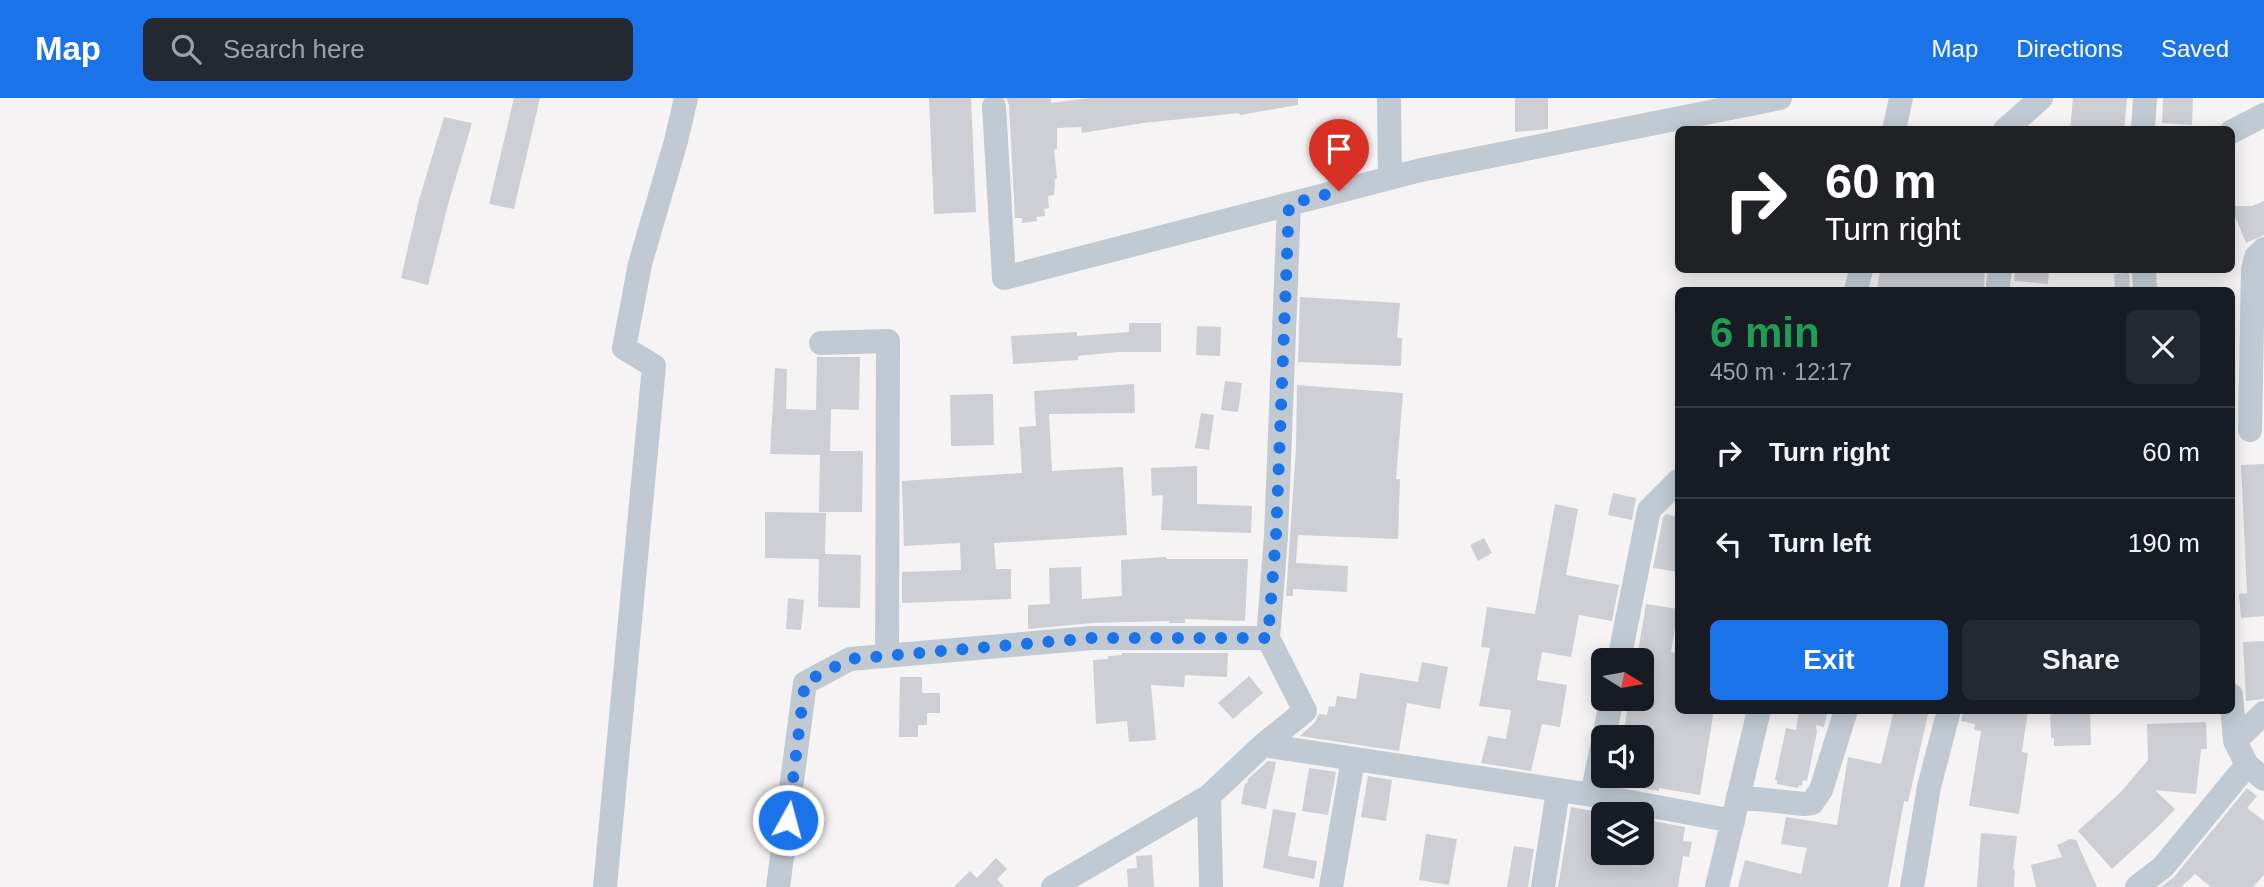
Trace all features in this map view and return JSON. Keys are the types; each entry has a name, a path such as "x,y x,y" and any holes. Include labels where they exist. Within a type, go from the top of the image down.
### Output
{"street":[{"path":"605,887 654,366 624,348 640,264 686,98"},
{"path":"1390,98 1390,178"},
{"path":"994,106 1004,278 1390,178 1692,106 1780,98"},
{"path":"1895,126 1901,98"},
{"path":"2013,120 2041,98"},
{"path":"2143,126 2146,98"},
{"path":"2235,130 2264,115"},
{"path":"1053,887 1209,796 1305,710 1268,638 1276,536 1289,204"},
{"path":"2249,432 2253,270 2256,257 2264,249"},
{"path":"821,343 888,341 887,656"},
{"path":"1621,648 1648,510 1675,484"},
{"path":"778,887 805,682 850,659 1092,638 1268,638"},
{"path":"2235,741 2264,713"},
{"path":"1717,887 1758,714"},
{"path":"1263,746 1558,791 1736,809 1812,803 1821,790 1845,714"},
{"path":"1912,887 1928,787 1948,714"},
{"path":"2137,887 2164,867 2255,772 2235,741 2233,714"},
{"path":"1331,887 1353,760"},
{"path":"1592,795 1594,788"},
{"path":"1544,887 1558,791"},
{"path":"1209,796 1212,887"}],"building":[{"path":"514,98 540,98 514,209 489,204"},
{"path":"929,98 971,98 976,212 934,214"},
{"path":"1006,98 1046,98 1051,99 1051,103 1090,98 1298,98 1298,105 1240,115 1143,123 1082,133 1081,127 1057,128 1057,149 1054,150 1057,178 1054,195 1048,196 1049,208 1044,209 1045,216 1036,217 1037,221 1022,223 1022,218 1015,218 1009,105"},
{"path":"1515,98 1548,98 1548,129 1515,132"},
{"path":"2073,98 2127,98 2124,126 2070,126"},
{"path":"2163,98 2193,98 2192,125 2162,123"},
{"path":"444,117 472,123 428,285 401,278 419,200"},
{"path":"2264,201 2264,235 2246,243 2235,216 2235,206 2252,206"},
{"path":"1880,273 1985,273 1984,287 1877,287"},
{"path":"2015,273 2049,273 2048,284 2014,281"},
{"path":"2129,273 2130,287 2115,287 2114,274"},
{"path":"1300,297 1400,303 1397,338 1402,338 1401,366 1298,362"},
{"path":"1129,323 1161,323 1161,352 1118,352 1078,356 1078,360 1013,364 1011,336 1077,332 1077,336 1129,332"},
{"path":"1197,326 1221,327 1220,356 1196,355"},
{"path":"817,357 860,357 859,410 831,409 830,451 863,451 862,512 819,512 820,455 770,454 775,368 787,369 786,409 816,410"},
{"path":"1225,381 1242,383 1238,412 1221,410"},
{"path":"1134,384 1135,413 1049,414 1052,471 1123,467 1127,535 994,543 996,569 1011,569 1011,599 902,603 902,572 961,570 960,543 904,546 902,481 1022,473 1019,427 1036,426 1034,391"},
{"path":"1297,385 1403,393 1396,479 1400,479 1398,539 1298,535 1296,563 1348,566 1347,592 1293,589 1293,596 1286,596 1296,449"},
{"path":"993,394 994,445 951,446 950,395"},
{"path":"1201,413 1214,415 1209,450 1195,448"},
{"path":"2264,464 2264,616 2241,618 2239,594 2247,593 2241,465"},
{"path":"1197,466 1197,504 1252,506 1251,533 1161,530 1163,495 1152,496 1151,468"},
{"path":"1613,493 1636,498 1632,520 1608,515"},
{"path":"1555,504 1578,509 1566,575 1619,585 1612,621 1579,615 1571,657 1542,652 1537,680 1567,685 1560,727 1542,724 1531,771 1481,763 1488,736 1506,739 1511,710 1479,706 1490,648 1481,647 1487,607 1535,614"},
{"path":"765,512 826,513 825,554 861,555 860,608 818,607 819,559 765,558"},
{"path":"1666,514 1675,516 1675,572 1653,568 1663,517"},
{"path":"1484,538 1492,553 1478,561 1470,545"},
{"path":"1166,557 1248,559 1245,621 1185,619 1185,623 1092,623 1028,629 1028,605 1050,604 1049,568 1081,567 1082,599 1122,596 1121,560"},
{"path":"788,598 804,600 801,630 786,629"},
{"path":"1646,604 1675,609 1671,652 1675,653 1675,714 1713,714 1700,795 1659,788 1659,791 1641,788 1654,788 1654,725 1625,725 1627,711 1654,711 1654,648 1639,648"},
{"path":"2264,641 2264,699 2246,701 2243,642"},
{"path":"1122,653 1228,653 1227,677 1185,675 1184,687 1151,685 1156,740 1129,742 1127,721 1096,724 1093,660 1108,659 1108,656"},
{"path":"1422,662 1448,667 1440,709 1407,703 1399,751 1300,736 1315,722 1319,714 1327,715 1329,706 1335,707 1337,696 1356,699 1360,673 1418,682"},
{"path":"1249,676 1263,693 1233,719 1218,703"},
{"path":"900,677 922,677 922,693 940,693 940,713 927,713 927,725 918,725 918,737 899,737"},
{"path":"1798,714 1827,714 1824,727 1816,725 1807,781 1803,780 1802,786 1799,785 1798,788 1777,784 1775,780 1786,728 1796,730"},
{"path":"1893,714 1928,714 1908,802 1904,801 1888,887 1738,887 1745,860 1801,874 1807,848 1781,844 1786,817 1837,825 1848,757 1881,764"},
{"path":"1962,714 2027,714 2022,752 2028,753 2019,814 1969,806 1981,731 1974,730 1975,724 1961,721"},
{"path":"2050,714 2090,714 2091,745 2054,746 2054,738 2051,738"},
{"path":"2206,722 2207,749 2201,749 2196,794 2155,790 2175,809 2112,869 2078,831 2121,792 2148,760 2147,724"},
{"path":"1268,761 1276,762 1266,809 1241,804 1245,783 1247,784 1248,779"},
{"path":"1309,768 1336,772 1328,815 1302,811"},
{"path":"1368,776 1392,780 1386,821 1361,817"},
{"path":"2247,788 2257,796 2247,808 2264,821 2264,875 2253,887 2211,887 2195,874 2181,887 2161,887 2174,877"},
{"path":"1571,807 1591,811 1591,865 1654,865 1654,821 1685,827 1683,841 1692,842 1689,857 1683,856 1678,887 1558,887"},
{"path":"1273,809 1296,813 1288,856 1317,861 1314,879 1263,868"},
{"path":"1981,833 2017,836 2014,887 1977,887"},
{"path":"1426,834 1457,839 1449,885 1419,880"},
{"path":"2070,839 2076,840 2097,887 2036,887 2031,865 2062,857 2057,845"},
{"path":"1514,846 1534,849 1528,887 1507,887"},
{"path":"1152,855 1154,887 1128,887 1127,869 1137,868 1136,856"},
{"path":"996,858 1007,869 997,879 1004,887 954,887 970,871 977,878"}],"route":[{"path":"788,820 805,682 850,659 1092,638 1268,638 1276,536 1289,204 1339,191"}]}
